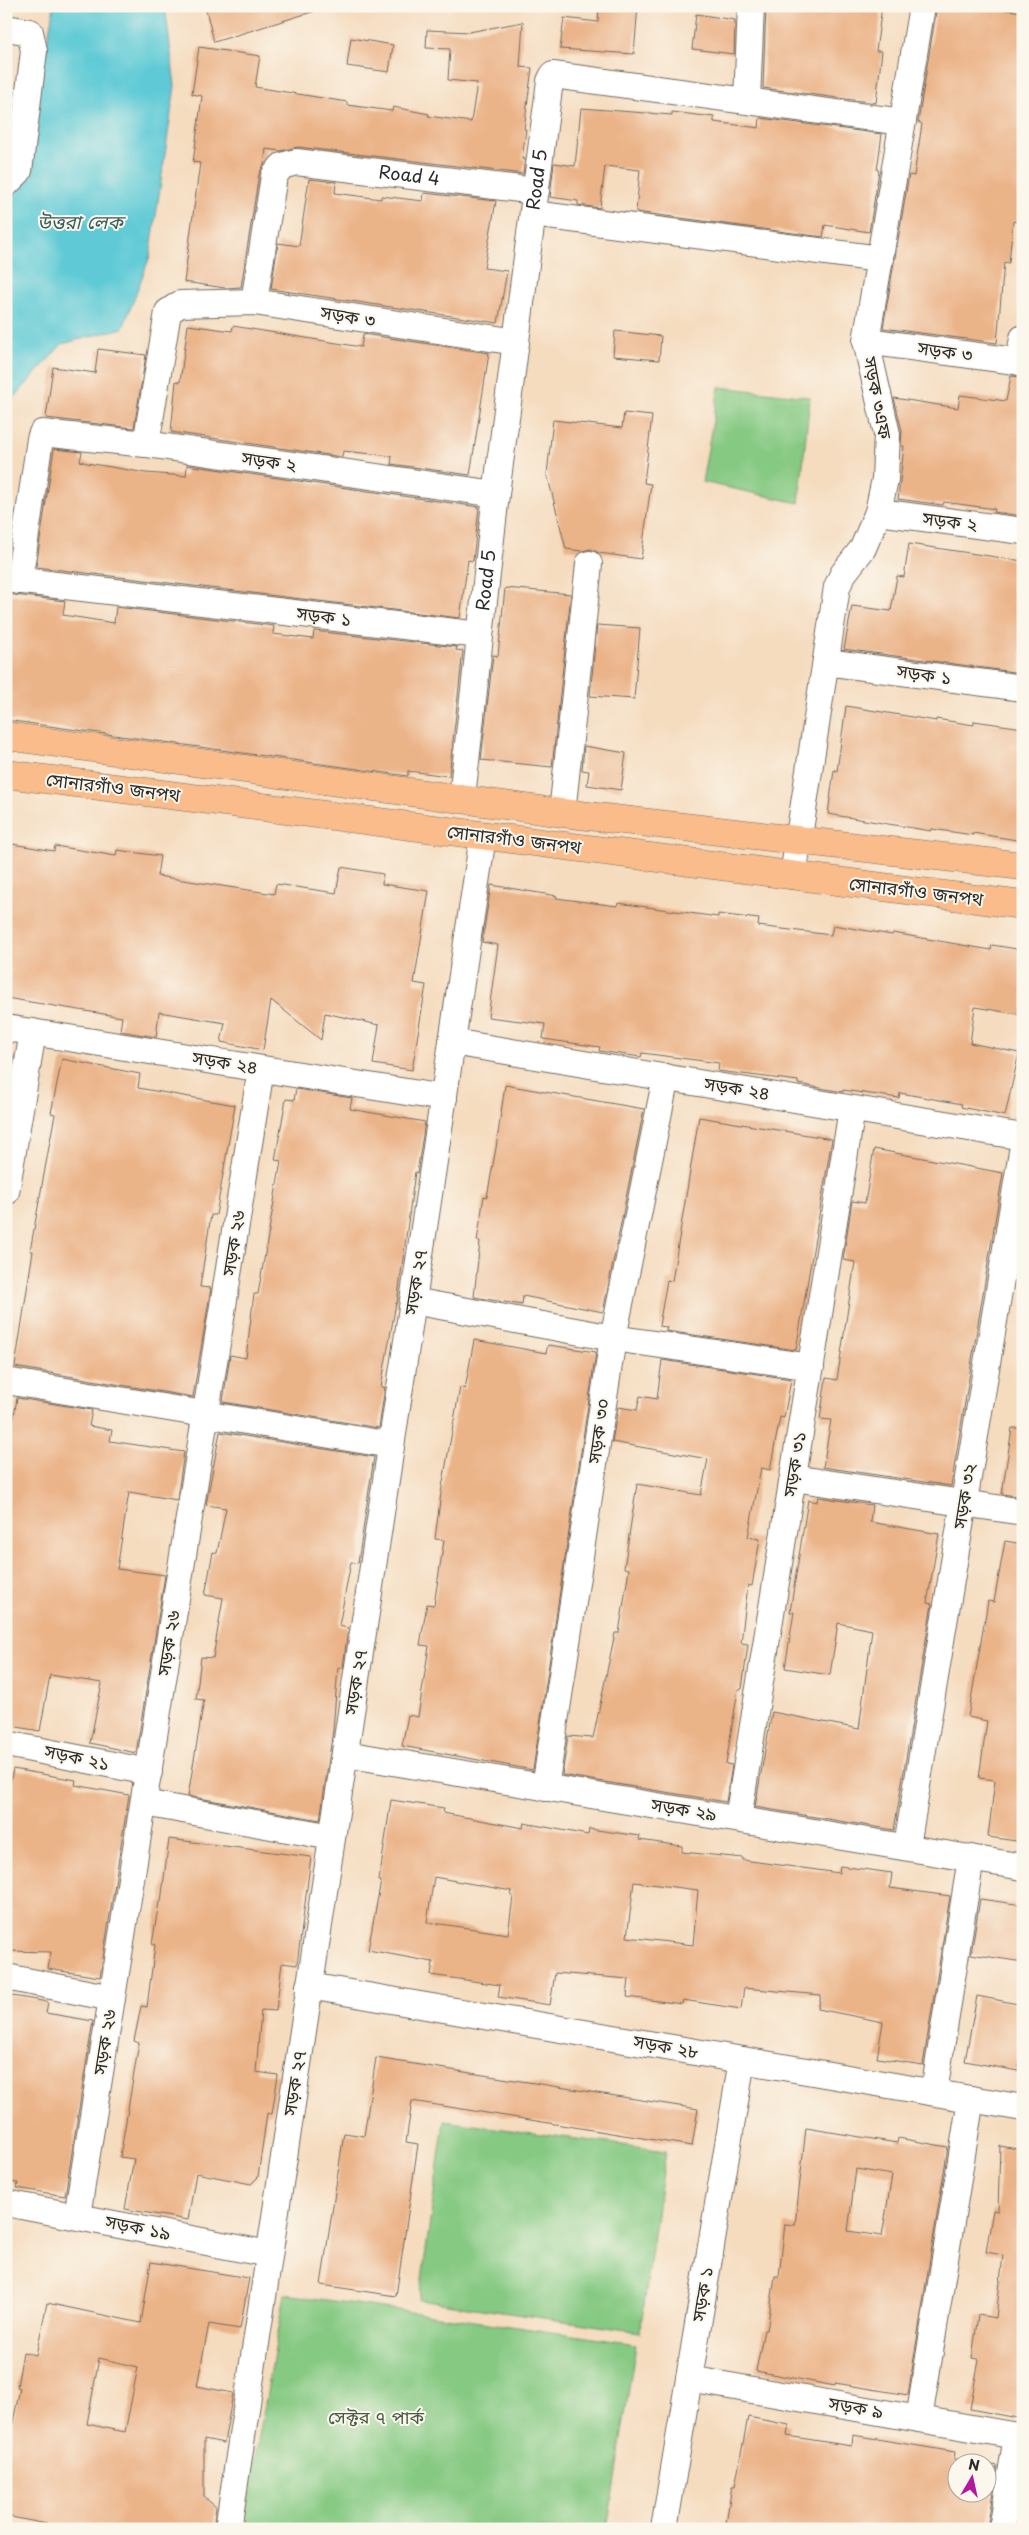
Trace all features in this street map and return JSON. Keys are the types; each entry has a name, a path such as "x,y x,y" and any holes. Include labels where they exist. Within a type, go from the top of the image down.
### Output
{"main road":[{"name":"সোনারগাঁও জনপথ","path":"6,736 462,797 562,813 1023,866"},
{"name":"সোনারগাঁও জনপথ","path":"6,774 1023,905"}],"street":[{"path":"747,100 751,6"},
{"name":"সড়ক ৩এফ","path":"793,876 836,587 842,574 863,548 878,512 885,480 887,434 866,341 922,6"},
{"path":"6,184 19,170 34,51 18,30"},
{"name":"Road 5","path":"480,635 496,494 534,202 550,81 553,75 903,122"},
{"name":"Road 4","path":"254,302 274,176 282,166 296,162 356,168 534,202 880,260"},
{"name":"সড়ক ৩","path":"146,444 168,312 180,304 254,302 516,342"},
{"name":"সড়ক ৩","path":"866,341 1022,354"},
{"name":"সড়ক ২","path":"13,580 42,433 146,444 496,494"},
{"name":"সড়ক ২","path":"878,512 1023,531"},
{"path":"562,813 589,564"},
{"name":"সড়ক ১","path":"13,580 480,635"},
{"path":"462,797 480,635"},
{"name":"সড়ক ১","path":"826,662 1023,688"},
{"name":"সড়ক ২৭","path":"228,2529 483,836"},
{"name":"সড়ক ২৪","path":"6,1028 444,1098"},
{"path":"6,1192 33,1032"},
{"name":"সড়ক ২৪","path":"452,1042 1023,1137"},
{"name":"সড়ক ২৬","path":"77,2216 262,1069"},
{"name":"সড়ক ৩০","path":"545,1788 613,1338 666,1078"},
{"name":"সড়ক ৩১","path":"738,1819 852,1108"},
{"name":"সড়ক ৩২","path":"907,1846 1023,1146"},
{"path":"413,1301 613,1338 811,1367"},
{"path":"6,1381 391,1446"},
{"path":"793,1478 1023,1512"},
{"name":"সড়ক ২১","path":"6,1744 149,1772"},
{"name":"সড়ক ২৯","path":"345,1754 907,1846 1023,1867"},
{"path":"144,1803 332,1837"},
{"path":"934,2092 970,1858"},
{"path":"6,1977 112,1998"},
{"name":"সড়ক ২৮","path":"310,1986 1023,2108"},
{"name":"সড়ক ১","path":"664,2529 742,2060"},
{"path":"920,2419 971,2099"},
{"name":"সড়ক ১৯","path":"7,2205 77,2216 269,2254"},
{"name":"সড়ক ৯","path":"689,2379 1020,2436"},
{"path":"1002,2529 1020,2436"}],"green space":[{"path":"719,387 810,397 799,503 702,482"},
{"path":"444,2121 666,2151 640,2332 419,2300"},
{"name":"সেক্টর ৭ পার্ক","path":"285,2294 636,2344 607,2529 242,2529"}],"water":[{"name":"উত্তরা লেক","path":"54,6 165,6 175,86 150,256 123,328 62,344 6,407 6,189 21,178"}],"building":[{"path":"205,6 315,6 315,11 214,42"},
{"path":"599,6 638,6 634,54 560,49 564,18 598,22"},
{"path":"766,6 882,6 876,51 882,51 876,103 763,88"},
{"path":"937,6 976,6 1023,12 1023,176 1017,222 1013,221 1009,263 1004,262 997,343 883,328 909,175 914,176 922,124 918,122"},
{"path":"696,14 735,20 734,54 692,49"},
{"path":"523,22 520,67 532,68 524,129 526,129 522,159 525,159 523,174 298,147 281,151 266,149 264,165 259,174 241,287 225,288 184,282 200,163 193,162 202,96 192,94 199,47 260,56 255,87 347,102 347,105 392,111 393,107 429,114 428,116 471,122 477,83 448,80 450,49 426,48 427,30 469,32"},
{"path":"351,38 393,45 389,72 347,66"},
{"path":"581,108 672,115 672,112 714,117 714,122 759,128 760,118 882,134 877,170 879,171 869,232 825,225 823,237 636,212 640,170 605,166 600,208 578,205 578,201 550,197 554,163 575,166"},
{"path":"309,179 336,182 335,193 381,199 381,196 423,201 424,193 496,201 484,268 507,271 498,323 271,289 278,243 299,246"},
{"path":"188,325 232,331 233,326 361,347 363,334 489,353 470,475 391,464 392,456 343,451 342,457 171,432 176,381 180,382"},
{"path":"615,331 661,336 659,360 613,356"},
{"path":"98,349 146,355 134,428 46,418 53,367 95,373"},
{"path":"1011,376 1023,377 1023,516 994,512 995,509 944,502 943,505 898,499 904,446 901,446 902,431 894,398 958,408 960,395 1006,401"},
{"path":"624,413 652,416 644,483 651,484 641,559 599,553 591,549 582,551 566,549 547,474 553,420 622,428"},
{"path":"54,449 82,452 80,461 87,463 146,473 186,476 187,465 479,507 473,561 468,560 460,618 36,567"},
{"path":"6,521 13,522 6,564"},
{"path":"909,544 1023,561 1021,673 844,649 852,606 891,611 897,576 904,577"},
{"path":"505,588 571,594 552,767 481,760 493,655 498,656"},
{"path":"6,594 65,601 63,615 114,623 116,607 274,626 273,634 313,639 314,631 457,647 456,650 463,651 449,776 408,771 408,776 6,720"},
{"path":"597,625 640,628 634,699 590,696"},
{"path":"846,706 936,721 936,719 974,725 974,721 1023,728 1023,841 973,833 973,835 932,829 931,831 828,814 834,770 837,771"},
{"path":"584,746 626,753 621,790 587,785 589,771 582,770"},
{"path":"6,843 54,851 55,846 116,856 117,850 160,856 157,876 274,894 276,884 336,893 341,867 383,874 382,884 429,891 414,983 426,985 412,1070 373,1064 379,1025 325,1013 321,1040 271,1000 263,1050 221,1042 225,1023 159,1012 156,1037 120,1031 122,1017 6,998"},
{"path":"491,885 557,896 556,898 617,906 618,903 718,917 718,914 759,919 758,926 831,935 833,925 991,950 992,945 1023,950 1023,1015 975,1007 970,1043 1019,1053 1005,1116 961,1107 962,1104 900,1093 899,1098 843,1090 843,1092 798,1084 798,1081 718,1071 719,1063 642,1053 641,1057 599,1051 600,1047 543,1039 545,1024 488,1017 498,945 482,942"},
{"path":"6,1054 14,1055 6,1100"},
{"path":"62,1059 140,1074 138,1088 235,1105 216,1215 211,1215 200,1287 211,1288 193,1397 15,1367 33,1251 30,1251 55,1114 51,1113"},
{"path":"505,1085 644,1109 603,1312 523,1296 522,1305 474,1297 480,1241 477,1241 484,1196 487,1197 496,1148"},
{"path":"296,1089 352,1098 350,1109 425,1122 417,1173 415,1172 397,1303 381,1387 385,1387 379,1428 223,1402 230,1355 246,1358 254,1294 258,1294 281,1161 275,1160 286,1099 294,1100"},
{"path":"699,1117 832,1139 796,1350 666,1331 667,1327 659,1326 667,1280 672,1281"},
{"path":"874,1149 1003,1173 951,1486 823,1467 831,1420 820,1419 826,1378 837,1380 855,1262 843,1260 852,1201 865,1203"},
{"path":"474,1340 546,1353 548,1345 596,1352 533,1770 402,1746 408,1715 418,1717 429,1646 420,1645 427,1604 434,1605 444,1540 435,1539 441,1493 460,1387 465,1389"},
{"path":"662,1360 791,1379 784,1418 780,1417 770,1470 761,1468 748,1537 760,1539 752,1586 748,1585 741,1643 748,1644 742,1689 738,1689 726,1764 732,1765 726,1802 562,1775 568,1736 593,1738 615,1633 619,1633 629,1569 624,1568 637,1484 701,1495 708,1459 612,1442 618,1407 637,1410 640,1396 657,1399"},
{"path":"17,1398 92,1410 89,1426 112,1430 110,1441 184,1452 177,1500 129,1492 117,1569 165,1575 136,1753 90,1743 102,1683 50,1675 40,1731 6,1725 6,1465"},
{"path":"1012,1428 1023,1428 1023,1497 1002,1494"},
{"path":"220,1432 374,1457 358,1563 351,1562 339,1626 348,1628 343,1668 338,1667 333,1730 320,1820 188,1796 204,1700 196,1699 201,1657 213,1658 223,1598 205,1595 213,1552 217,1553 226,1508 206,1505"},
{"path":"818,1497 872,1505 870,1522 939,1534 927,1603 932,1604 894,1830 755,1807 772,1712 859,1729 872,1630 838,1623 830,1675 785,1668 794,1612 790,1612 808,1500 817,1502"},
{"path":"1005,1541 1023,1544 1023,1842 988,1837 995,1780 979,1778 987,1721 968,1717 988,1601 994,1602"},
{"path":"13,1769 76,1780 75,1785 129,1795 100,1977 48,1969 51,1952 6,1951 6,1802"},
{"path":"391,1800 444,1808 443,1813 523,1828 524,1823 588,1835 589,1829 640,1836 639,1840 682,1846 682,1852 743,1858 743,1860 839,1873 840,1866 892,1873 890,1888 950,1896 923,2065 877,2058 883,2022 818,2009 821,1995 744,1988 741,2009 683,2000 682,2004 627,1997 629,1979 555,1973 550,2005 498,1997 500,1985 431,1975 433,1962 368,1950 381,1881 379,1881","holes":["434,1877 512,1891 511,1896 513,1897 508,1934 427,1922","634,1882 698,1890 693,1945 627,1937"]},
{"path":"169,1839 311,1857 297,1965 282,1963 276,2011 261,2010 256,2072 278,2075 272,2114 267,2113 258,2177 251,2184 196,2173 188,2220 125,2209 134,2159 120,2157 139,2043 134,2041 141,2006 147,2007 155,1945 152,1944 159,1902 161,1902"},
{"path":"980,1899 1023,1905 1023,1962 971,1954"},
{"path":"6,1995 48,2002 46,2013 93,2021 65,2196 17,2188 18,2183 6,2182"},
{"path":"977,1996 1023,2005 1023,2046 1018,2071 965,2061"},
{"path":"376,2058 698,2109 692,2146 412,2101 406,2142 418,2144 396,2296 321,2285 344,2133 364,2136"},
{"path":"806,2128 897,2143 898,2138 948,2147 908,2395 835,2383 835,2386 756,2371 764,2330 767,2330 775,2276 779,2276 785,2224 795,2225","holes":["856,2169 892,2175 882,2236 848,2231"]},
{"path":"1000,2146 1023,2150 1023,2419 970,2409 979,2359 972,2358 978,2315 996,2318 1003,2255 986,2252 993,2210 998,2211"},
{"path":"151,2262 249,2278 240,2329 209,2324 197,2386 233,2393 224,2443 204,2439 204,2497 216,2507 213,2529 72,2529 6,2516 6,2456 20,2388 17,2387 23,2352 36,2355 47,2303 141,2323","holes":["99,2358 138,2367 125,2432 87,2424"]},
{"path":"748,2417 789,2425 787,2436 852,2446 853,2435 955,2452 946,2452 946,2502 991,2502 987,2529 725,2529 732,2486 735,2486"}]}
